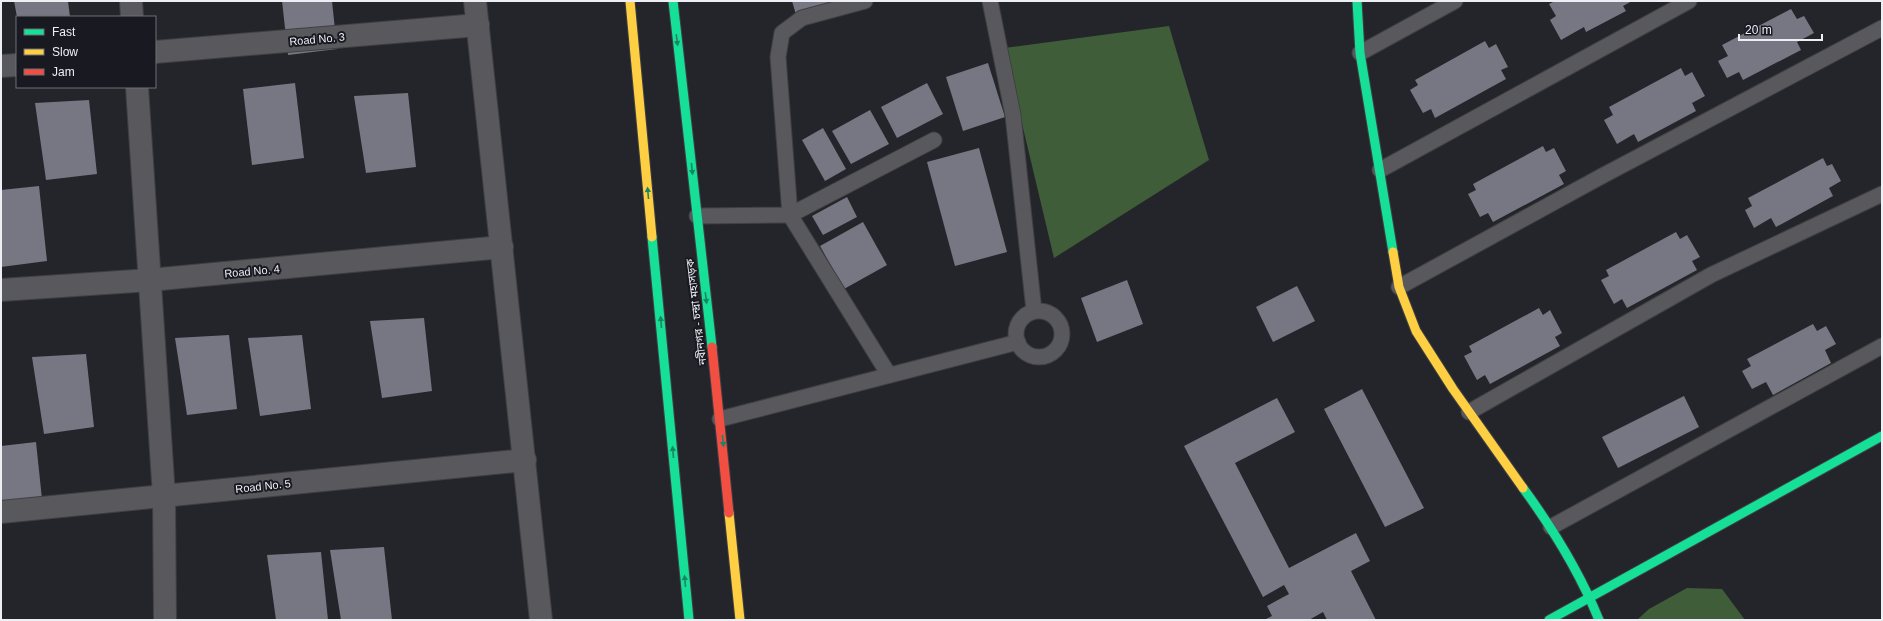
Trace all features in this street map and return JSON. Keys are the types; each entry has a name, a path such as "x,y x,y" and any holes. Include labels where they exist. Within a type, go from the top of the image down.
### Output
{"main road":[{"path":"630,1 689,620"},
{"name":"নবীনগর - চন্দ্রা মহাসড়ক","path":"673,1 720,418 740,620"},
{"path":"1357,1 1360,53 1399,288 1416,331 1469,412 1551,527 1590,598 1598,620"},
{"path":"1549,620 1882,436"}],"street":[{"path":"131,1 132,16"},
{"path":"476,1 542,620"},
{"name":"Road No. 3","path":"156,52 478,25"},
{"path":"1,66 16,65"},
{"path":"137,88 164,496 165,620"},
{"name":"Road No. 4","path":"1,290 150,280 502,247"},
{"name":"Road No. 5","path":"1,512 525,460"}],"lane":[{"path":"865,1 802,18 782,33 778,56 790,215 889,375"},
{"path":"990,1 1013,115 1034,311"},
{"path":"1360,53 1455,1"},
{"path":"1380,170 1689,1"},
{"path":"1399,288 1609,172 1882,28"},
{"path":"697,216 790,215 934,140"},
{"path":"1469,412 1711,275 1882,194"},
{"path":"1034,311 1043,311 1052,314 1059,320 1062,329 1063,338 1060,346 1053,353 1045,357 1036,357 1027,354 1020,348 1018,342 1016,330 1019,321 1034,311"},
{"path":"720,418 1018,342"},
{"path":"1551,527 1882,346"}],"shaded area":[{"path":"1169,26 1209,160 1054,258 1004,48"},
{"path":"1687,588 1722,589 1745,620 1637,620 1649,609"}],"building":[{"path":"14,1 68,1 70,16 17,16"},
{"path":"282,1 332,1 337,49 288,55"},
{"path":"792,1 853,1 797,18"},
{"path":"1555,1 1632,1 1623,6 1626,11 1586,32 1584,27 1561,40 1550,20 1556,16 1549,4"},
{"path":"1791,9 1797,19 1804,16 1814,33 1797,42 1801,50 1743,80 1739,72 1727,78 1718,61 1728,56 1722,45"},
{"path":"1485,41 1489,48 1496,44 1508,67 1501,70 1506,79 1435,118 1431,109 1423,113 1410,90 1418,85 1415,80"},
{"path":"988,63 1005,117 963,131 946,77"},
{"path":"1681,68 1685,76 1692,72 1705,96 1692,103 1696,111 1638,142 1634,134 1617,144 1604,120 1613,115 1609,107"},
{"path":"295,83 304,158 252,165 243,89"},
{"path":"927,83 943,114 897,138 881,107"},
{"path":"408,93 416,167 366,173 354,96"},
{"path":"89,100 97,174 46,180 35,103"},
{"path":"870,110 889,144 851,164 832,131"},
{"path":"823,128 846,169 825,181 802,140"},
{"path":"1543,146 1546,152 1554,148 1566,171 1559,175 1564,184 1493,222 1488,213 1480,217 1468,194 1476,190 1473,184"},
{"path":"979,148 1007,252 955,266 927,162"},
{"path":"1823,158 1827,166 1832,164 1841,181 1829,188 1833,196 1776,227 1771,218 1754,228 1745,210 1752,206 1748,198"},
{"path":"39,186 47,261 1,267 1,190"},
{"path":"847,197 857,217 823,235 812,216"},
{"path":"863,222 887,265 844,289 820,246"},
{"path":"1676,232 1680,239 1687,235 1700,257 1692,261 1697,270 1627,308 1622,299 1614,304 1601,280 1609,276 1606,270"},
{"path":"1127,280 1143,324 1097,342 1081,298"},
{"path":"1297,286 1315,321 1273,342 1256,307"},
{"path":"1539,308 1543,315 1550,310 1562,333 1555,337 1560,346 1490,384 1485,375 1477,380 1464,356 1472,352 1469,346"},
{"path":"424,318 432,391 382,398 370,321"},
{"path":"1813,324 1817,331 1826,326 1836,344 1825,350 1831,363 1773,395 1766,382 1752,389 1742,371 1751,366 1747,359"},
{"path":"229,335 237,409 187,415 175,338"},
{"path":"302,335 311,409 260,416 248,338"},
{"path":"86,354 94,427 44,434 32,357"},
{"path":"1362,389 1424,508 1385,527 1324,409"},
{"path":"1684,396 1699,427 1618,468 1602,437"},
{"path":"1277,398 1295,432 1235,463 1289,568 1356,533 1370,561 1351,571 1376,620 1327,620 1323,612 1309,620 1264,620 1272,616 1267,606 1289,594 1284,585 1263,597 1184,446"},
{"path":"36,442 44,518 1,523 1,446"},
{"path":"384,547 392,620 341,620 330,550"},
{"path":"321,552 328,620 276,620 267,555"}],"traffic: fast":[{"path":"673,1 712,347"},
{"path":"1357,1 1360,53 1393,252"},
{"path":"652,237 689,620"},
{"path":"1549,620 1882,436"},
{"path":"1523,488 1545,519 1575,568 1599,620"}],"traffic: slow":[{"path":"630,1 652,237"},
{"path":"1393,252 1399,287 1416,331 1453,389 1523,488"},
{"path":"729,513 740,620"}],"traffic: jam":[{"path":"712,347 729,513"}]}
